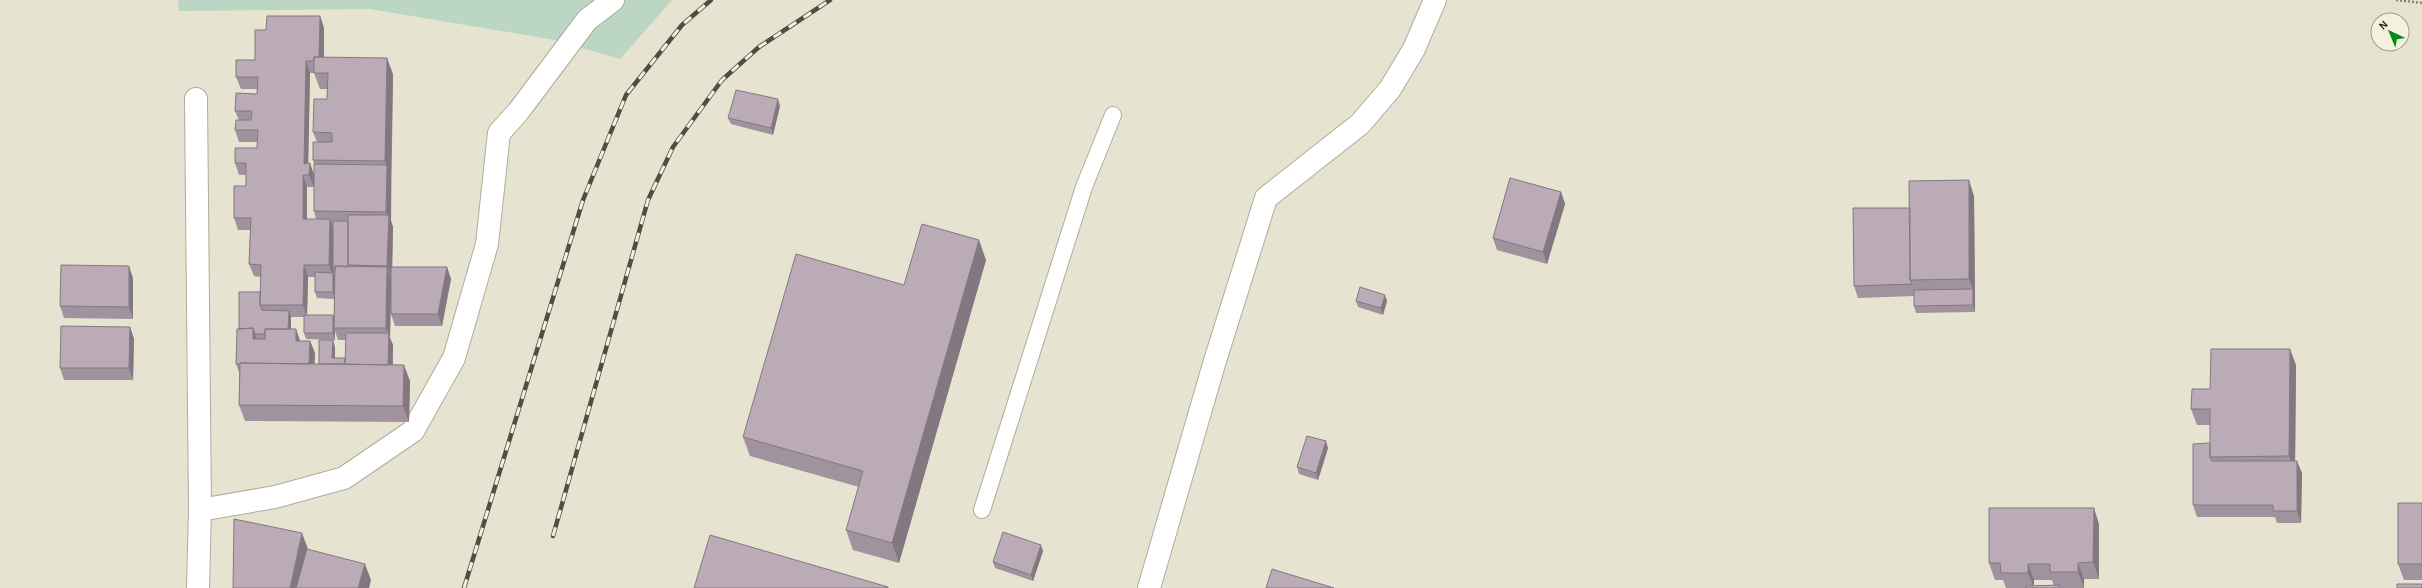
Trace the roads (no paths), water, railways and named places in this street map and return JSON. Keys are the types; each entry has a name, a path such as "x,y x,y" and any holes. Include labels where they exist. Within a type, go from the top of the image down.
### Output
{"street":[{"path":"200,510 275,497 344,478 414,431 454,358 487,244 499,133 587,20 613,0"},
{"path":"1149,588 1214,364 1266,198 1360,124 1390,89 1414,49 1435,0"},
{"path":"196,99 200,510 198,588"}],"lane":[{"path":"982,510 1084,187 1113,115"}],"railway":[{"path":"464,588 583,200 626,95 682,25 711,0"},
{"path":"553,536 648,200 673,147 722,80 759,47 830,0"}]}
